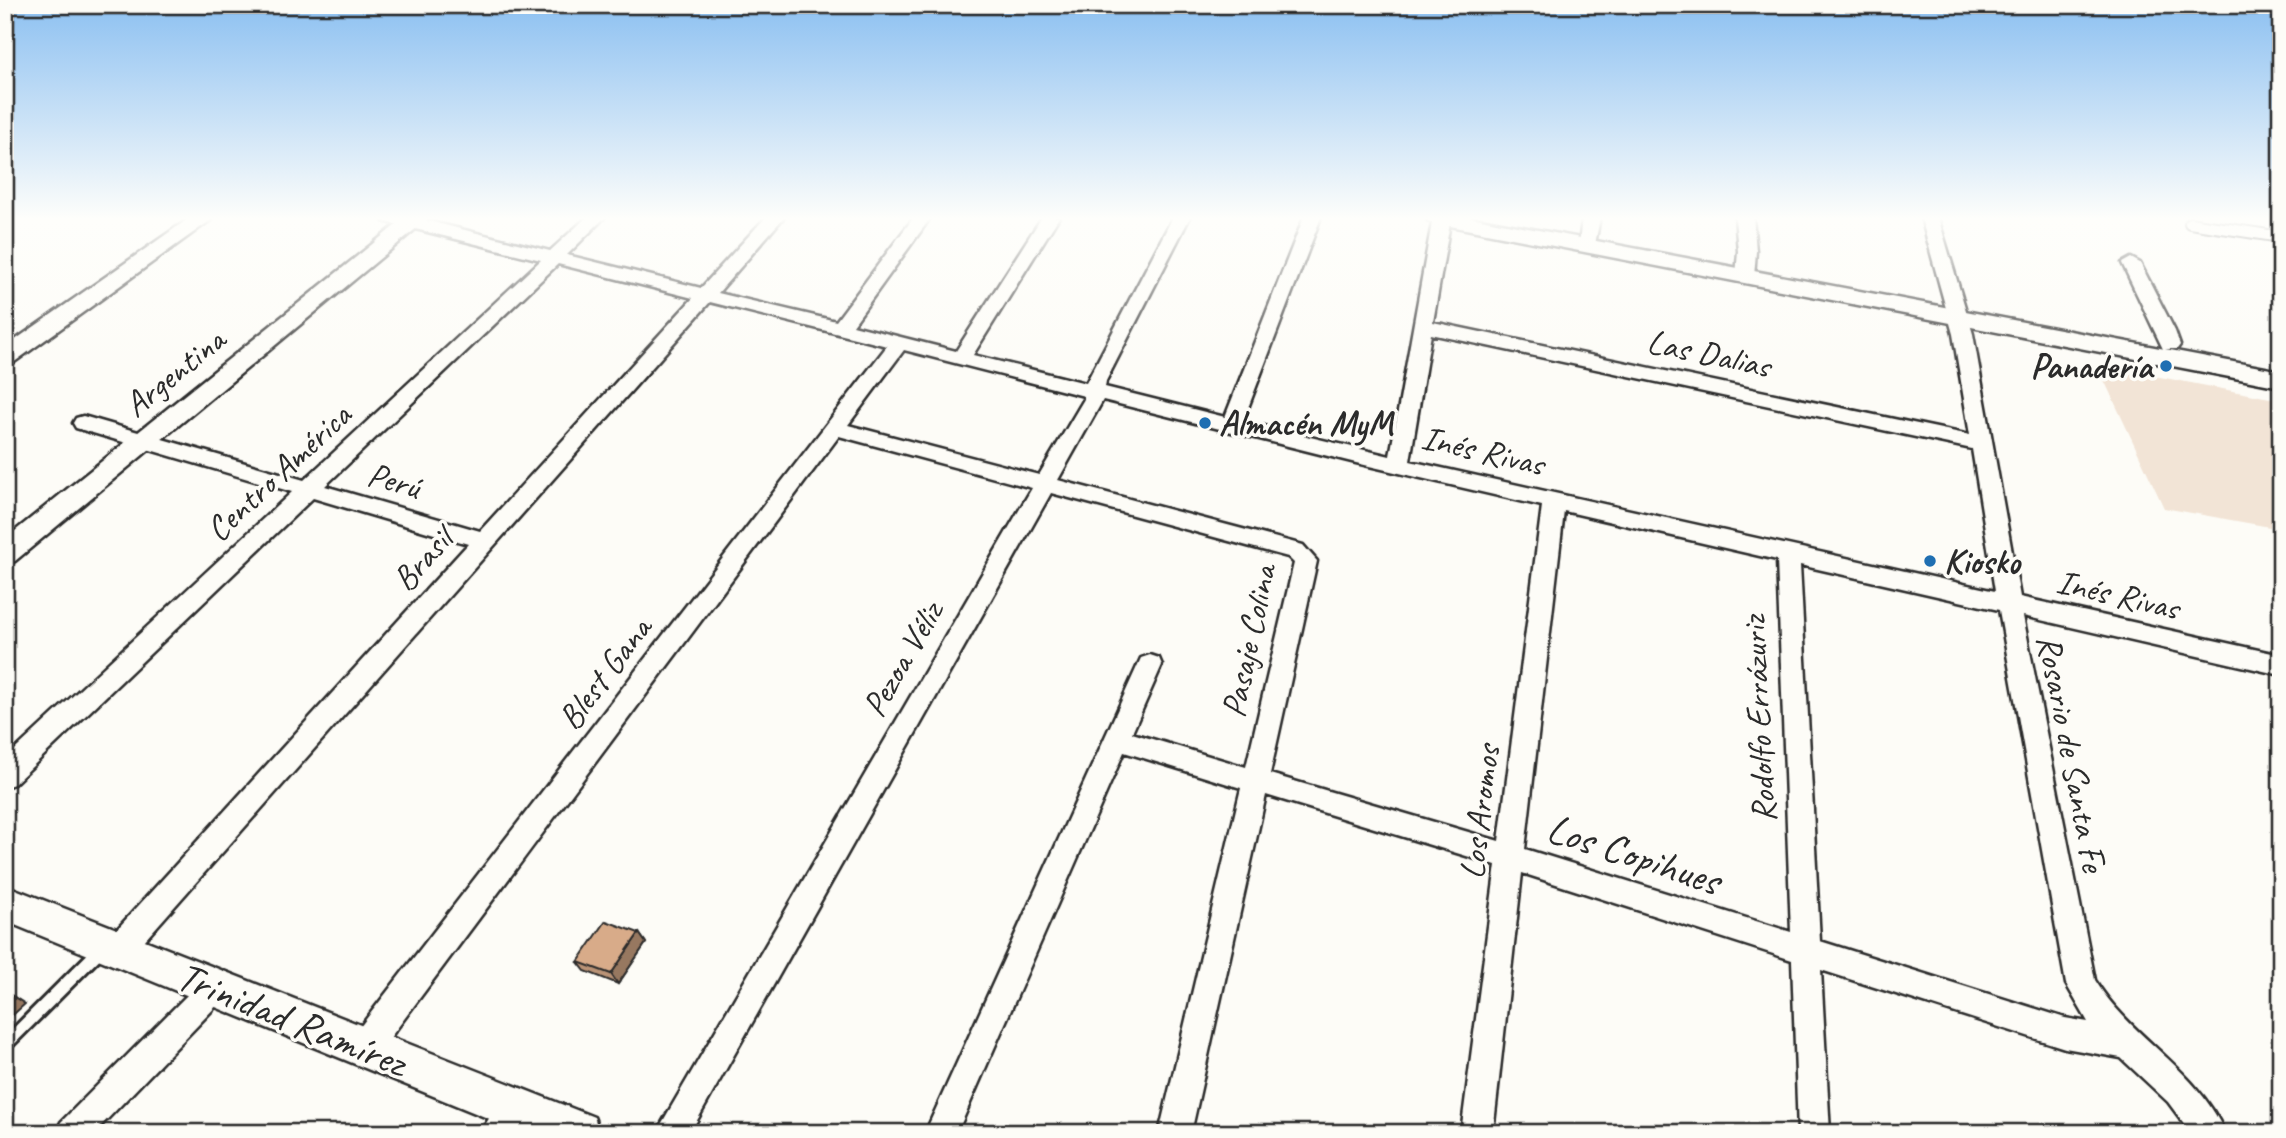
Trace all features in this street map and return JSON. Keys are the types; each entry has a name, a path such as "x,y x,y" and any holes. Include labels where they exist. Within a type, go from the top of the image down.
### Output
{"main road":[{"name":"Trinidad Ramírez","path":"5,902 364,1046 505,1120 578,1133"}],"street":[{"path":"5,358 130,270"},
{"name":"Argentina","path":"5,554 145,441 347,270"},
{"name":"Centro América","path":"5,776 541,270"},
{"name":"Inés Rivas","path":"604,270 1399,466 2281,665"},
{"name":"Brasil","path":"113,946 485,541 728,270"},
{"path":"841,328 884,270"},
{"path":"962,357 1017,270"},
{"name":"Pezoa Véliz","path":"672,1133 1094,399 1096,381 1154,270"},
{"path":"1232,424 1292,270"},
{"path":"1399,466 1431,270"},
{"path":"1742,270 1956,311 2281,379"},
{"name":"Rosario de Santa Fe","path":"1944,270 1956,311 2079,976 2098,1015 2126,1044 2178,1088 2209,1133"},
{"path":"2135,270 2166,331 2170,345"},
{"path":"1956,311 2170,345 2281,366"},
{"name":"Las Dalias","path":"1423,326 1981,444"},
{"name":"Blest Gana","path":"364,1046 900,342"},
{"name":"Perú","path":"83,423 485,541"},
{"name":"Pasaje Colina","path":"834,428 1295,551 1304,556 1306,566 1175,1133"},
{"name":"Los Aromos","path":"1477,1133 1554,500"},
{"name":"Rodolfo Errázuriz","path":"1788,553 1814,1133"},
{"path":"941,1133 1150,664"},
{"name":"Los Copihues","path":"1116,739 1510,857 2075,1036 2126,1044"},
{"path":"72,1133 215,987"}],"lane":[{"path":"5,1045 113,946"}],"shaded area":[{"path":"2097,365 2280,400 2281,529 2164,508"}],"building":[{"path":"606,921 639,933 611,974 578,962"}],"place":[{"name":"Panadería","path":"2166,366"},
{"name":"Almacén MyM","path":"1205,423"},
{"name":"Kiosko","path":"1930,561"}]}
